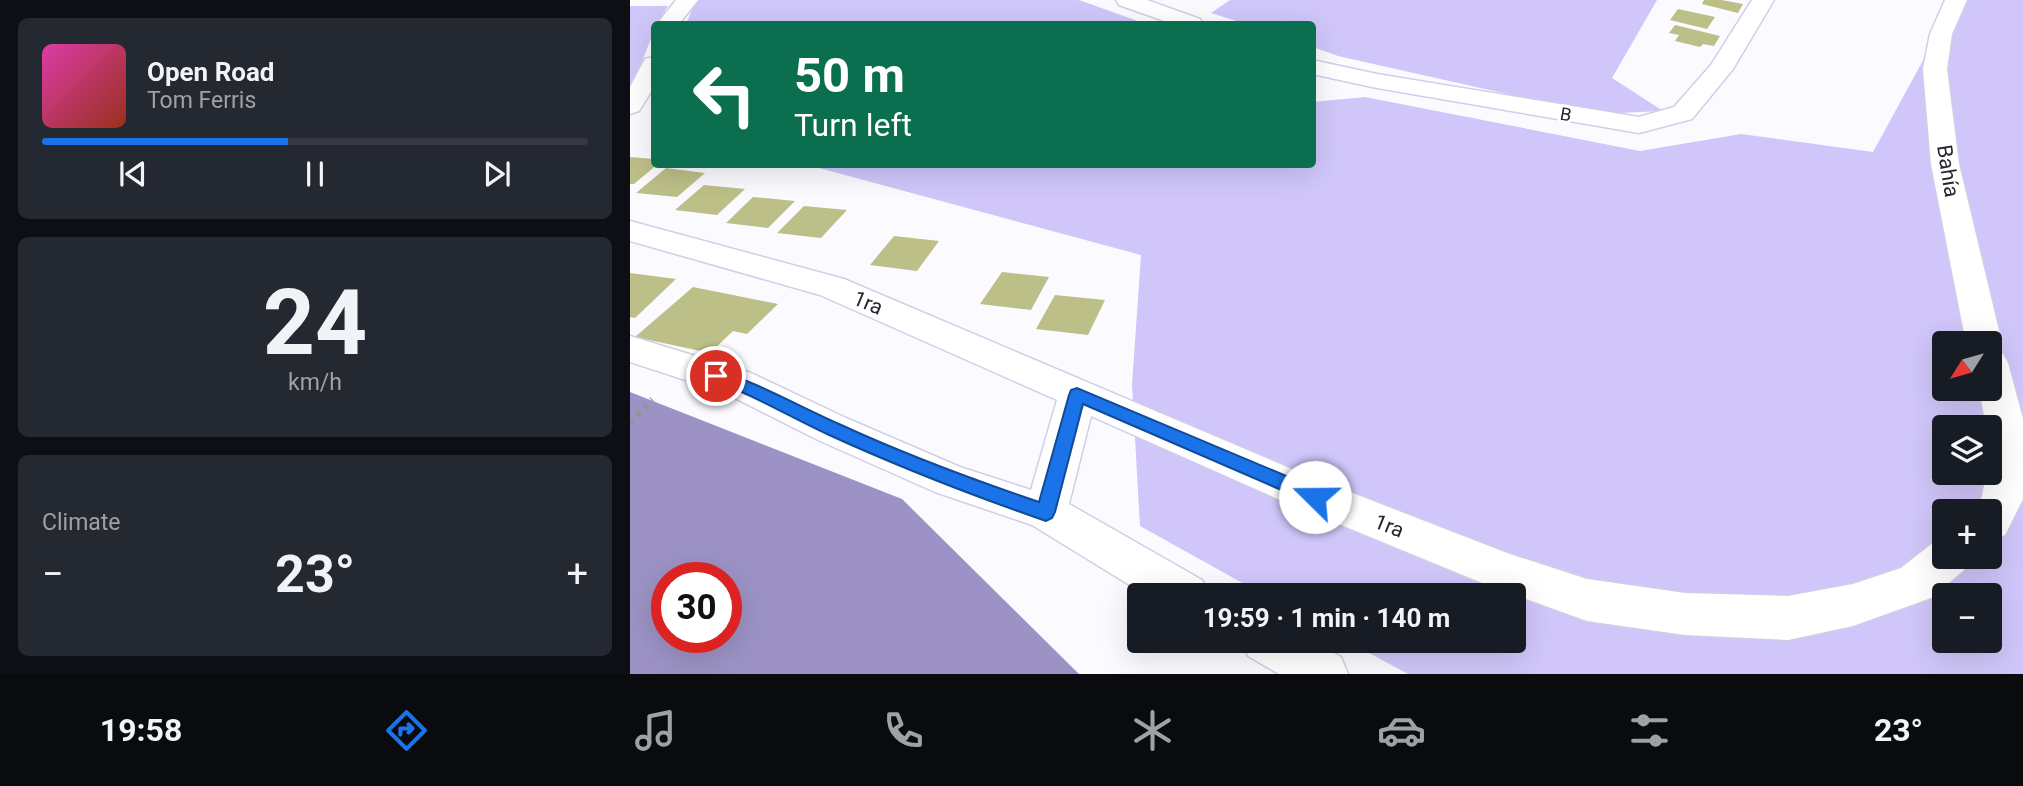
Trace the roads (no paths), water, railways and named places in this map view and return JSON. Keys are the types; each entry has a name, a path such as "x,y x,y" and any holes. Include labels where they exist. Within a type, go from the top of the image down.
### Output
{"street":[{"path":"670,21 687,0"},
{"path":"1127,0 1184,21"},
{"name":"B","path":"1316,68 1377,81 1639,125 1683,113 1721,69 1763,0"},
{"name":"Bahía","path":"1956,0 1941,34 1935,69 1945,164 1981,331"},
{"path":"630,106 651,74"},
{"name":"1ra","path":"630,231 832,287 1292,487 1503,571 1587,600 1685,614 1788,618 1853,605 1915,584 1933,569"},
{"path":"630,349 738,383 832,429 949,480 1046,512 1166,583"},
{"path":"1046,512 1077,395"},
{"path":"2001,401 2014,469 2009,497 2002,506"},
{"path":"1288,653 1324,674"}]}
